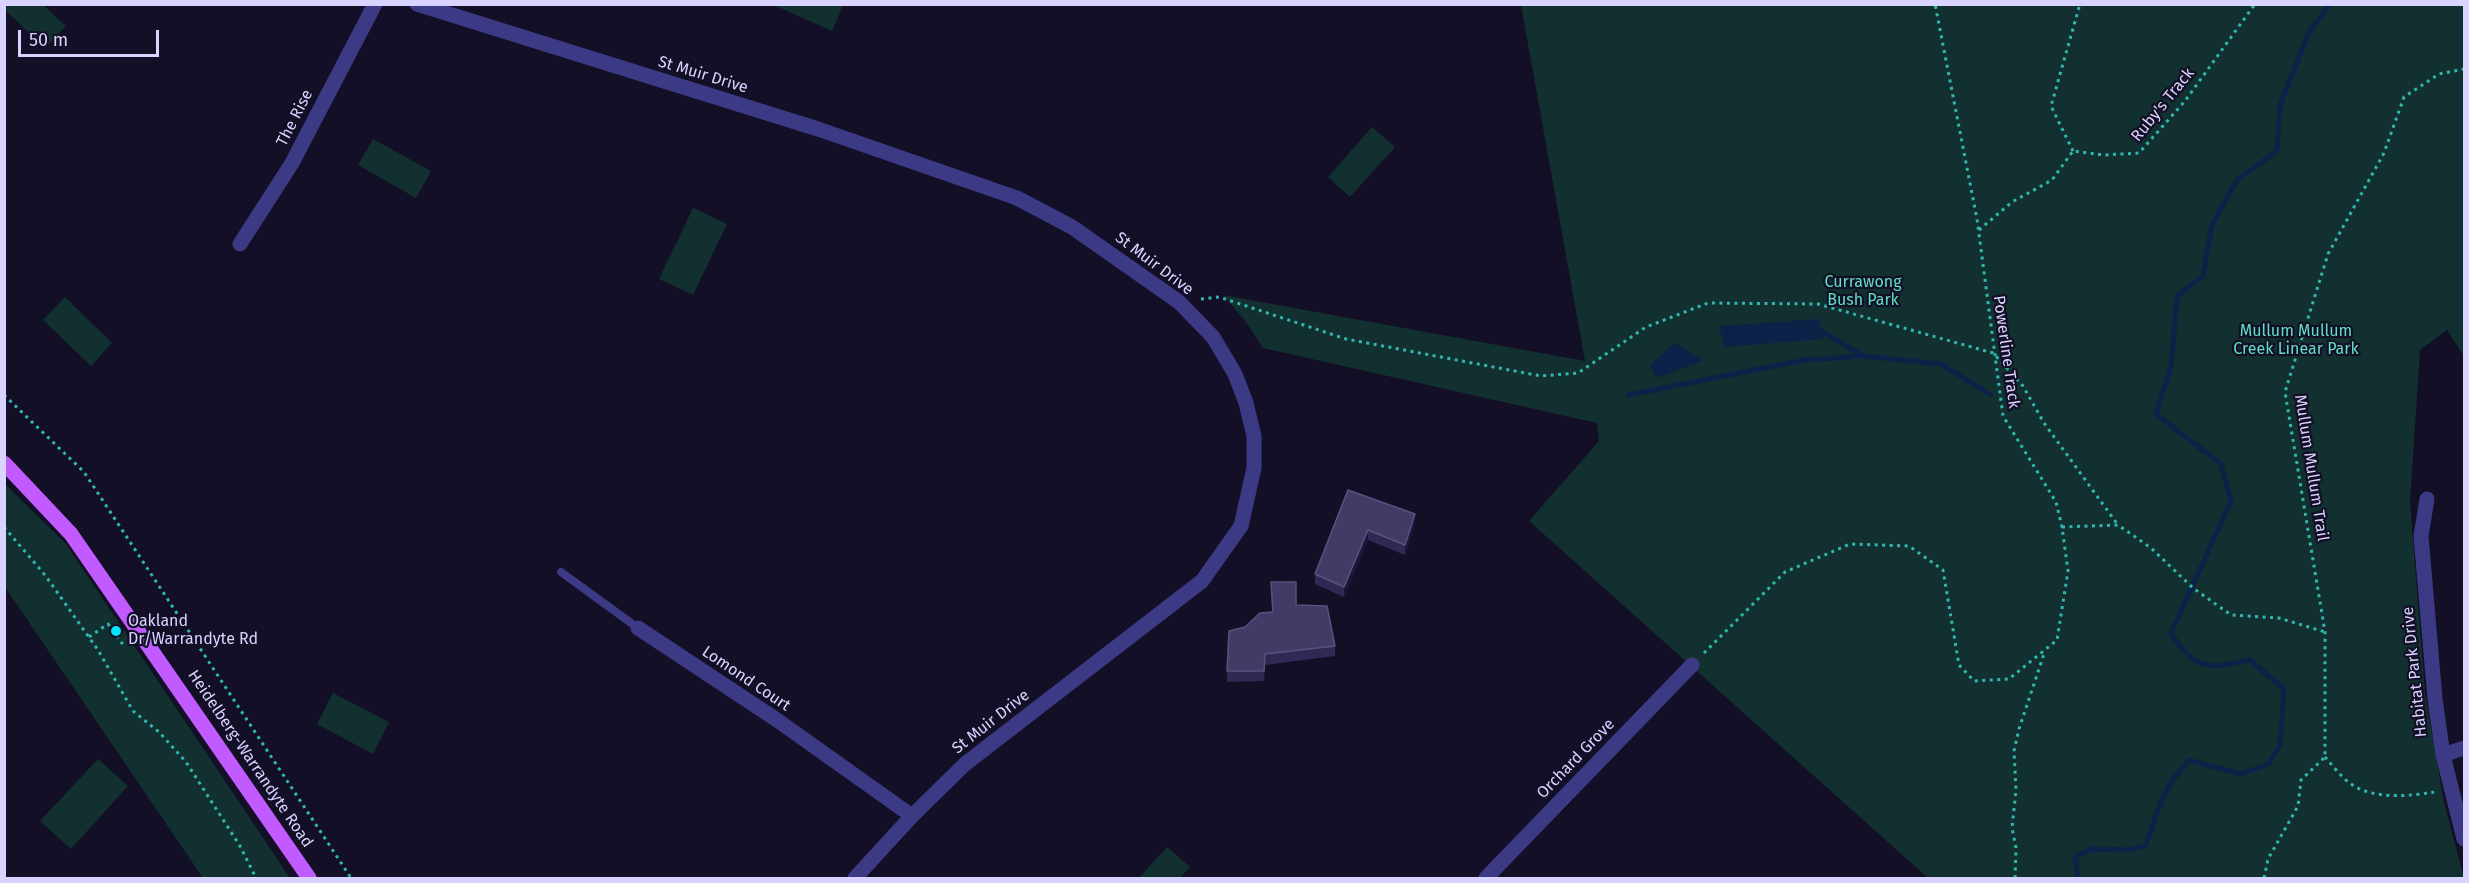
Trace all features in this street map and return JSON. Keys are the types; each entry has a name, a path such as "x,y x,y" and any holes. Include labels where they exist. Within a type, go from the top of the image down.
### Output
{"main road":[{"name":"Heidelberg-Warrandyte Road","path":"4,463 71,534 309,879"}],"street":[{"name":"The Rise","path":"240,244 292,163 375,4"},
{"name":"St Muir Drive","path":"417,4 818,129 1017,198 1072,227 1179,302 1213,337 1235,374 1246,403 1254,436 1254,468 1240,526 1202,581 965,764 912,816 855,879"},
{"name":"Habitat Park Drive","path":"2427,499 2422,522 2423,563 2435,699 2444,755 2464,839"},
{"name":"Lomond Court","path":"638,628 777,720 912,816"},
{"name":"Orchard Grove","path":"1486,879 1692,665"},
{"path":"2444,755 2464,748"}],"lane":[{"name":"Lomond Court","path":"561,572 638,628"}],"path":[{"name":"Powerline Track","path":"1692,665 1785,572 1850,544 1909,546 1943,570 1959,665 1974,681 2009,678 2057,640 2068,571 2062,527 2056,502 2003,416 1993,353 1979,230 1935,4"},
{"path":"1979,230 2012,202 2052,180 2073,151 2051,106 2080,4"},
{"name":"Ruby's Track","path":"2073,151 2103,155 2139,153 2185,101 2255,4"},
{"name":"Mullum Mullum Trail","path":"2325,757 2325,632 2285,392 2328,254 2384,153 2404,97 2439,74 2464,69"},
{"path":"1179,302 1219,297 1346,339 1541,376 1578,373 1646,327 1708,303 1818,304 1993,353 2023,386 2044,423 2118,525 2151,548 2193,588 2231,615 2279,618 2325,632"},
{"path":"4,395 84,472 351,879"},
{"path":"2062,527 2118,525"},
{"path":"4,527 45,575 89,637 133,711 159,732 186,762 240,846 256,879"},
{"path":"89,637 108,624 124,646"},
{"path":"2015,879 2016,848 2012,828 2016,790 2014,751 2046,649"},
{"path":"2264,879 2268,859 2290,824 2298,806 2301,780 2325,757 2343,778 2363,790 2399,794 2452,790"}],"green space":[{"path":"771,4 843,4 843,5 832,31"},
{"path":"4,5 43,5 66,26 45,48 5,10"},
{"name":"Currawong Bush Park","path":"1521,5 2464,5 2464,356 2447,330 2420,350 2410,502 2425,692 2444,803 2464,878 1928,878 1529,521 1599,441 1597,423 1263,348 1246,322 1223,295 1585,361"},
{"path":"1372,127 1395,147 1350,197 1328,177"},
{"path":"373,139 431,171 416,198 358,165"},
{"path":"693,208 727,224 693,295 659,279"},
{"path":"65,297 112,343 91,366 43,320"},
{"path":"5,484 66,544 290,878 203,878 5,587"},
{"path":"333,693 389,722 373,754 317,724"},
{"path":"98,759 128,786 71,849 40,821"},
{"path":"1167,847 1190,867 1180,878 1139,878"}],"water":[{"path":"1819,319 1823,339 1725,347 1719,326"},
{"path":"1674,343 1704,360 1657,378 1650,365"}],"building":[{"path":"1348,490 1415,514 1405,545 1368,530 1344,587 1315,574"},
{"path":"1271,582 1296,582 1296,605 1327,606 1335,646 1265,654 1264,671 1227,671 1229,631 1245,627 1260,613 1273,612"}],"waterway":[{"path":"2078,878 2075,857 2092,849 2130,850 2146,845 2167,790 2189,760 2241,774 2269,764 2280,745 2284,689 2250,660 2223,665 2195,661 2171,633 2231,501 2221,464 2156,414 2171,367 2177,296 2203,276 2212,225 2237,180 2277,151 2280,105 2309,32 2330,4"},
{"path":"1821,331 1863,356"},
{"path":"1628,395 1805,360 1863,356 1941,364 1991,395"}],"place":[{"name":"Oakland Dr/Warrandyte Rd","path":"116,631"}],"park label":[{"name":"Mullum Mullum Creek Linear Park","path":"2296,341"}]}
